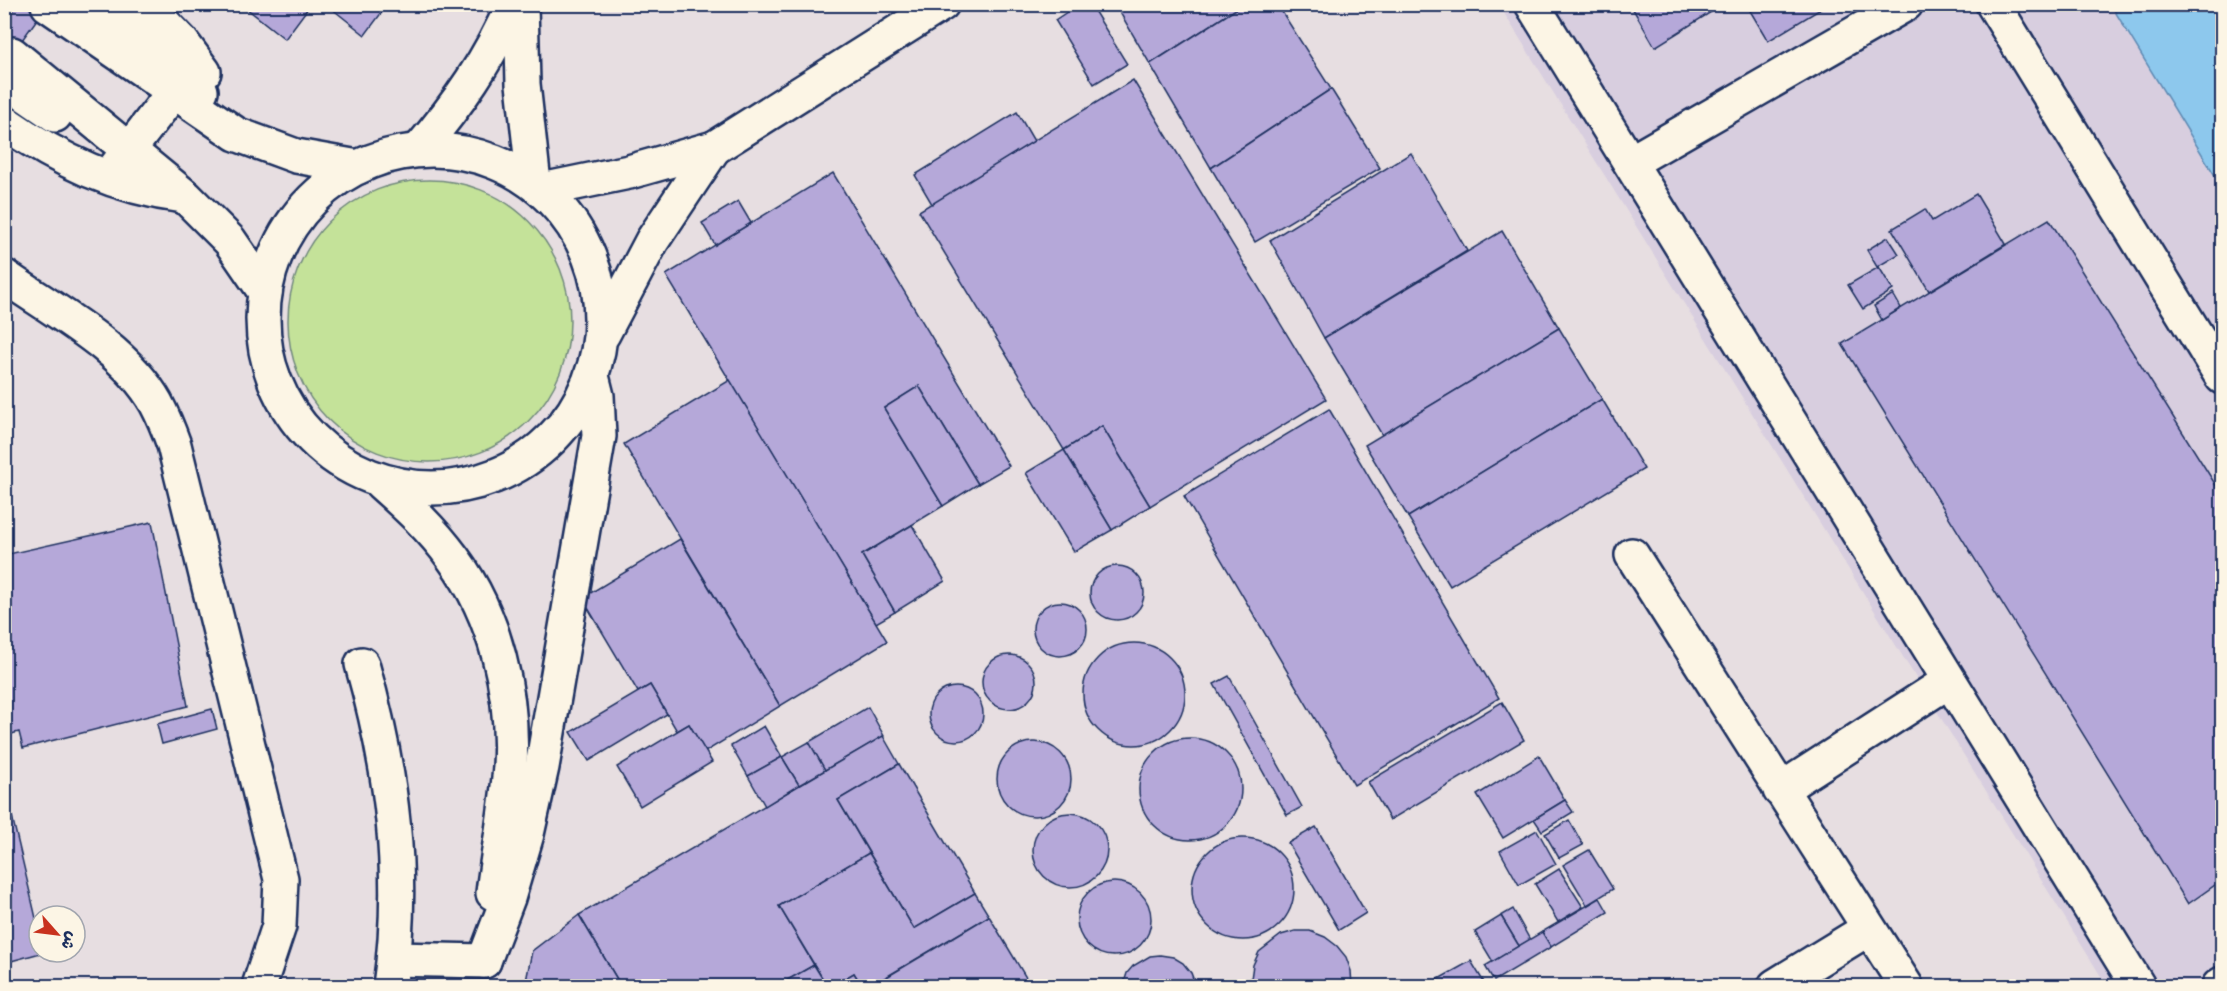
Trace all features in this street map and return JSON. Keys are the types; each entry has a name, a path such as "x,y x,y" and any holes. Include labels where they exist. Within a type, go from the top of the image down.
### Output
{"lane":[{"path":"91,4 136,34 186,76 236,134 296,156 358,167"},
{"path":"145,4 171,30 186,76"},
{"path":"419,150 450,113 478,72 502,30 513,4"},
{"path":"521,4 523,84 538,186"},
{"path":"538,186 628,172 714,148 942,4"},
{"path":"1532,4 2138,987"},
{"path":"1631,162 1906,4"},
{"path":"1994,4 2223,377"},
{"path":"48,5 186,76"},
{"path":"8,67 150,191 186,197"},
{"path":"119,162 186,76"},
{"path":"4,122 60,158 119,162 156,172 186,197 230,241 265,292"},
{"path":"600,341 652,241 714,148"},
{"path":"419,150 449,150 480,156 508,167 538,186 571,224 583,243 595,274 601,307 600,341 592,376 575,410 552,439 523,463 489,479 453,488 425,489 380,482 343,465 311,440 287,408 270,372 262,332 265,292 273,261 287,231 306,206 330,184 358,167 387,156 419,150"},
{"path":"4,276 108,349 126,365 155,402 174,445 281,879 279,926 274,949 259,987"},
{"path":"481,974 508,898 527,834 542,767 599,436 597,396 592,376"},
{"path":"380,482 420,518 454,560 481,607 500,658 510,711 510,766 481,974"},
{"path":"1632,555 1906,987"},
{"path":"362,664 378,721 393,810 398,899 392,973 481,974"},
{"path":"1780,790 1949,681"},
{"path":"1775,987 1868,929"}],"shaded area":[{"path":"1499,5 2111,5 2222,187 2222,986 2107,986"}],"green space":[{"path":"429,180 457,183 483,191 507,204 529,221 546,243 559,267 567,293 570,321 567,349 559,375 546,399 529,421 507,438 483,451 457,459 429,462 401,459 375,451 351,438 329,421 312,399 299,375 291,349 288,321 291,293 299,267 312,243 329,221 351,204 375,191 401,183"}],"water":[{"path":"2111,5 2222,5 2222,187"}],"building":[{"path":"17,4 48,4 4,65 4,21"},
{"path":"241,4 311,4 285,39"},
{"path":"326,4 388,4 365,35"},
{"path":"1079,4 1090,4 1127,64 1094,84 1055,20"},
{"path":"1115,4 1244,4 1150,64"},
{"path":"1244,4 1277,4 1331,89 1211,168 1150,64"},
{"path":"1630,4 1724,4 1655,47"},
{"path":"1746,4 1829,4 1768,41"},
{"path":"1133,80 1326,399 1150,506 1102,426 1064,450 919,211"},
{"path":"1331,89 1380,168 1255,242 1211,168"},
{"path":"1017,112 1034,141 932,204 915,175"},
{"path":"1411,153 1467,251 1324,338 1270,240"},
{"path":"833,173 1009,466 978,484 919,386 884,408 943,506 862,555 895,612 876,623 666,275"},
{"path":"1976,194 2006,244 1929,291 1892,229 1925,209 1932,221"},
{"path":"738,201 751,223 715,245 702,223"},
{"path":"2049,219 2222,495 2222,880 2188,904 1842,344"},
{"path":"1502,231 1559,328 1382,435 1324,338"},
{"path":"1888,237 1899,254 1877,267 1867,250"},
{"path":"1879,267 1893,290 1863,309 1848,285"},
{"path":"1893,294 1901,308 1882,320 1874,306"},
{"path":"1559,328 1602,399 1408,517 1365,445"},
{"path":"730,380 887,641 780,706 624,444"},
{"path":"919,386 978,484 943,506 884,408"},
{"path":"1602,399 1644,469 1450,586 1408,517"},
{"path":"1329,409 1499,698 1354,785 1184,496"},
{"path":"1102,426 1150,506 1112,530 1064,450"},
{"path":"1064,450 1112,530 1074,552 1026,473"},
{"path":"152,522 188,706 23,748 19,732 4,736 4,555"},
{"path":"912,525 945,581 895,612 862,555"},
{"path":"680,539 780,706 705,752 689,724 677,731 650,685 638,692 582,598"},
{"path":"1117,566 1127,568 1136,574 1142,583 1144,593 1142,603 1136,612 1127,618 1117,620 1107,618 1098,612 1092,603 1090,593 1092,583 1098,574 1107,568"},
{"path":"1055,602 1065,602 1075,606 1083,614 1087,629 1083,644 1075,652 1065,656 1055,656 1045,652 1037,644 1033,634 1033,624 1037,614 1045,606"},
{"path":"1134,643 1154,647 1170,658 1181,674 1185,694 1181,714 1170,730 1154,741 1134,745 1114,741 1098,730 1087,714 1083,694 1087,674 1098,658 1114,647"},
{"path":"1004,655 1014,655 1024,659 1032,667 1036,682 1032,697 1024,705 1014,709 1004,709 994,705 986,697 982,687 982,677 986,667 994,659"},
{"path":"1229,676 1302,807 1287,815 1214,684"},
{"path":"650,685 667,714 589,761 571,732"},
{"path":"951,687 961,687 971,691 979,699 983,714 979,729 971,737 961,741 951,741 941,737 933,729 929,719 929,709 933,699 941,691"},
{"path":"1502,702 1524,740 1390,820 1368,782"},
{"path":"868,707 884,736 825,770 809,742"},
{"path":"212,709 217,729 162,744 157,724"},
{"path":"689,724 712,762 640,806 617,767"},
{"path":"764,726 782,757 748,776 731,746"},
{"path":"883,736 899,764 838,800 869,853 779,906 814,965 777,986 621,986 579,915"},
{"path":"1190,738 1210,742 1226,753 1237,769 1241,789 1237,809 1226,825 1210,836 1190,840 1170,836 1154,825 1143,809 1139,789 1143,769 1154,753 1170,742"},
{"path":"809,742 825,770 799,785 782,757"},
{"path":"1034,742 1055,748 1065,758 1071,779 1065,800 1055,810 1034,816 1013,810 1003,800 997,779 1003,758 1013,748"},
{"path":"1539,756 1565,800 1503,838 1477,795"},
{"path":"782,757 799,785 765,806 748,776"},
{"path":"899,764 975,893 914,929 838,800"},
{"path":"4,782 33,904 27,904 27,957 4,963"},
{"path":"1565,800 1573,812 1542,831 1534,819"},
{"path":"1070,813 1091,819 1101,829 1107,850 1101,871 1091,881 1070,887 1049,881 1039,871 1033,850 1039,829 1049,819"},
{"path":"1569,820 1583,845 1559,858 1545,834"},
{"path":"1316,827 1366,913 1339,930 1288,843"},
{"path":"1537,830 1556,864 1519,885 1500,851"},
{"path":"1243,838 1263,842 1279,853 1290,869 1294,889 1290,909 1279,925 1263,936 1243,940 1223,936 1207,925 1196,909 1192,889 1196,869 1207,853 1223,842"},
{"path":"1589,850 1613,889 1587,905 1563,865"},
{"path":"869,853 914,929 975,893 989,916 871,986 862,986 854,973 832,986 827,986 779,906"},
{"path":"1559,869 1583,907 1558,922 1535,884"},
{"path":"1114,882 1135,888 1145,898 1151,919 1145,940 1135,950 1114,956 1093,950 1083,940 1077,919 1083,898 1093,888"},
{"path":"1600,898 1608,912 1551,947 1542,932"},
{"path":"1513,909 1530,940 1519,946 1501,916"},
{"path":"579,915 621,986 525,986 532,951"},
{"path":"989,916 1031,986 876,986 875,984"},
{"path":"1501,916 1519,946 1493,962 1475,932"},
{"path":"1295,931 1310,931 1325,937 1337,946 1346,957 1351,971 1352,986 1250,986 1253,965 1259,952 1281,935"},
{"path":"1542,932 1551,947 1494,981 1485,966"},
{"path":"1150,956 1173,957 1183,963 1191,973 1196,986 1123,986 1127,973 1133,966"},
{"path":"1471,961 1485,984 1426,986"},
{"path":"814,965 827,986 777,986"},
{"path":"854,973 862,986 832,986"}]}
